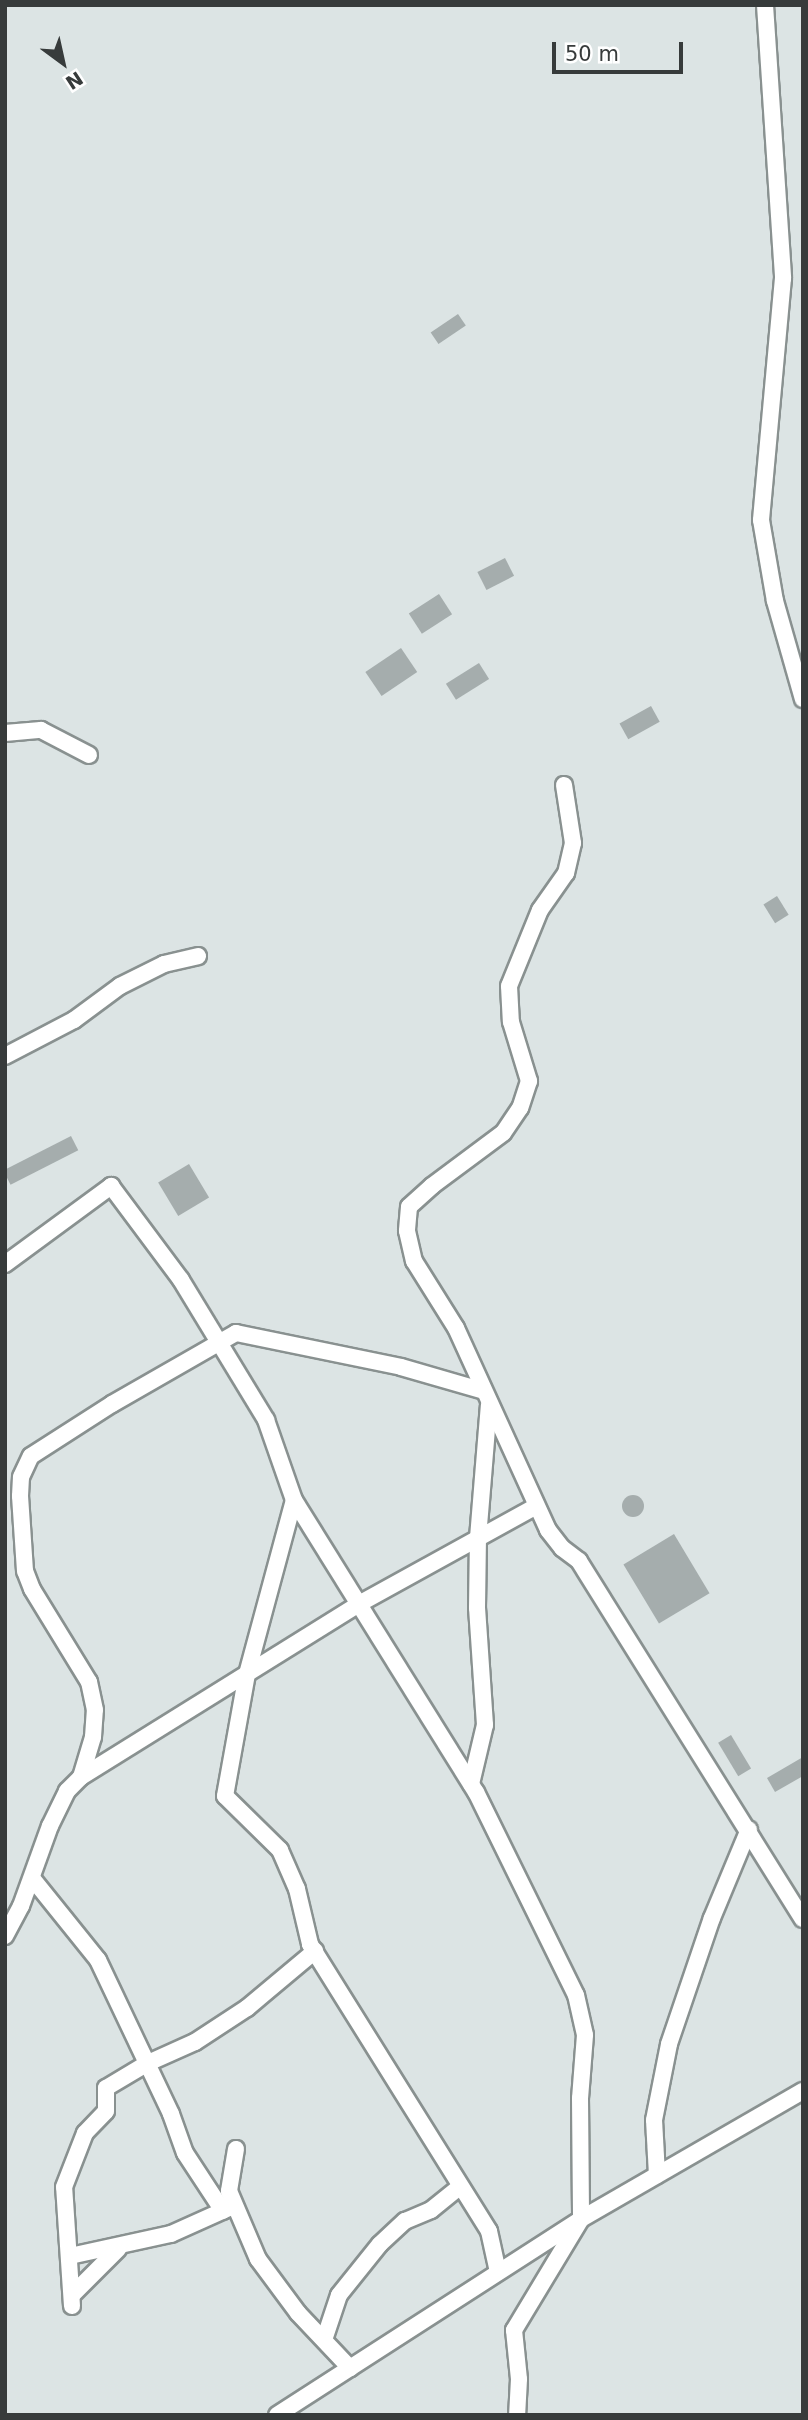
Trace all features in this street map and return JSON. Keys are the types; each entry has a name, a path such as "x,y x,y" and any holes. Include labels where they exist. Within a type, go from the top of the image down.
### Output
{"street":[{"path":"765,5 783,278 761,520 775,601 803,699"},
{"path":"5,733 41,730 89,755"},
{"path":"564,785 573,843 566,873 540,910 509,986 511,1022 529,1081 520,1108 503,1133 432,1186 409,1207 407,1231 414,1261 456,1328 535,1507 562,1548 579,1561 749,1829 803,1920"},
{"path":"5,1056 74,1020 120,986 164,964 198,956"},
{"path":"5,1264 111,1186 181,1280 267,1420 294,1500 471,1784 576,1995 585,2035 580,2098 581,2219 514,2330 519,2379 517,2415"},
{"path":"81,1777 93,1737 95,1710 89,1682 32,1589 25,1571 13,1476 31,1456 236,1333 401,1367 487,1397"},
{"path":"471,1784 485,1725 477,1608 478,1538 487,1397"},
{"path":"294,1500 247,1674 225,1796 279,1850 297,1889 315,1951 489,2231 498,2272"},
{"path":"5,1936 67,1791 81,1777 359,1604 535,1507"},
{"path":"657,2175 654,2120 669,2044 712,1918 749,1829"},
{"path":"32,1878 98,1960 148,2063 184,2153 228,2208 245,2224 258,2259 298,2313 350,2368"},
{"path":"122,2245 89,2274 72,2300 64,2188 85,2133 106,2111 106,2088 148,2063 195,2042 247,2008 315,1951"},
{"path":"277,2415 581,2219 803,2091"},
{"path":"228,2208 236,2149"},
{"path":"324,2340 339,2295 374,2250 405,2221 431,2210 459,2186"},
{"path":"70,2256 171,2234 228,2208"}],"building":[{"path":"458,314 466,326 438,344 431,332"},
{"path":"505,558 514,576 486,590 477,572"},
{"path":"439,594 452,614 422,634 409,614"},
{"path":"401,648 417,672 382,696 365,672"},
{"path":"479,663 489,679 456,700 446,684"},
{"path":"651,706 660,722 628,739 620,723"},
{"path":"777,896 789,915 775,923 763,904"},
{"path":"71,1136 78,1150 11,1185 5,1170"},
{"path":"189,1164 209,1197 178,1216 158,1183"},
{"path":"629,1495 637,1495 644,1502 644,1510 637,1517 629,1517 622,1510 622,1502"},
{"path":"674,1534 710,1593 659,1624 623,1564"},
{"path":"731,1735 751,1768 738,1776 718,1743"},
{"path":"803,1757 803,1776 775,1792 767,1778"}]}
